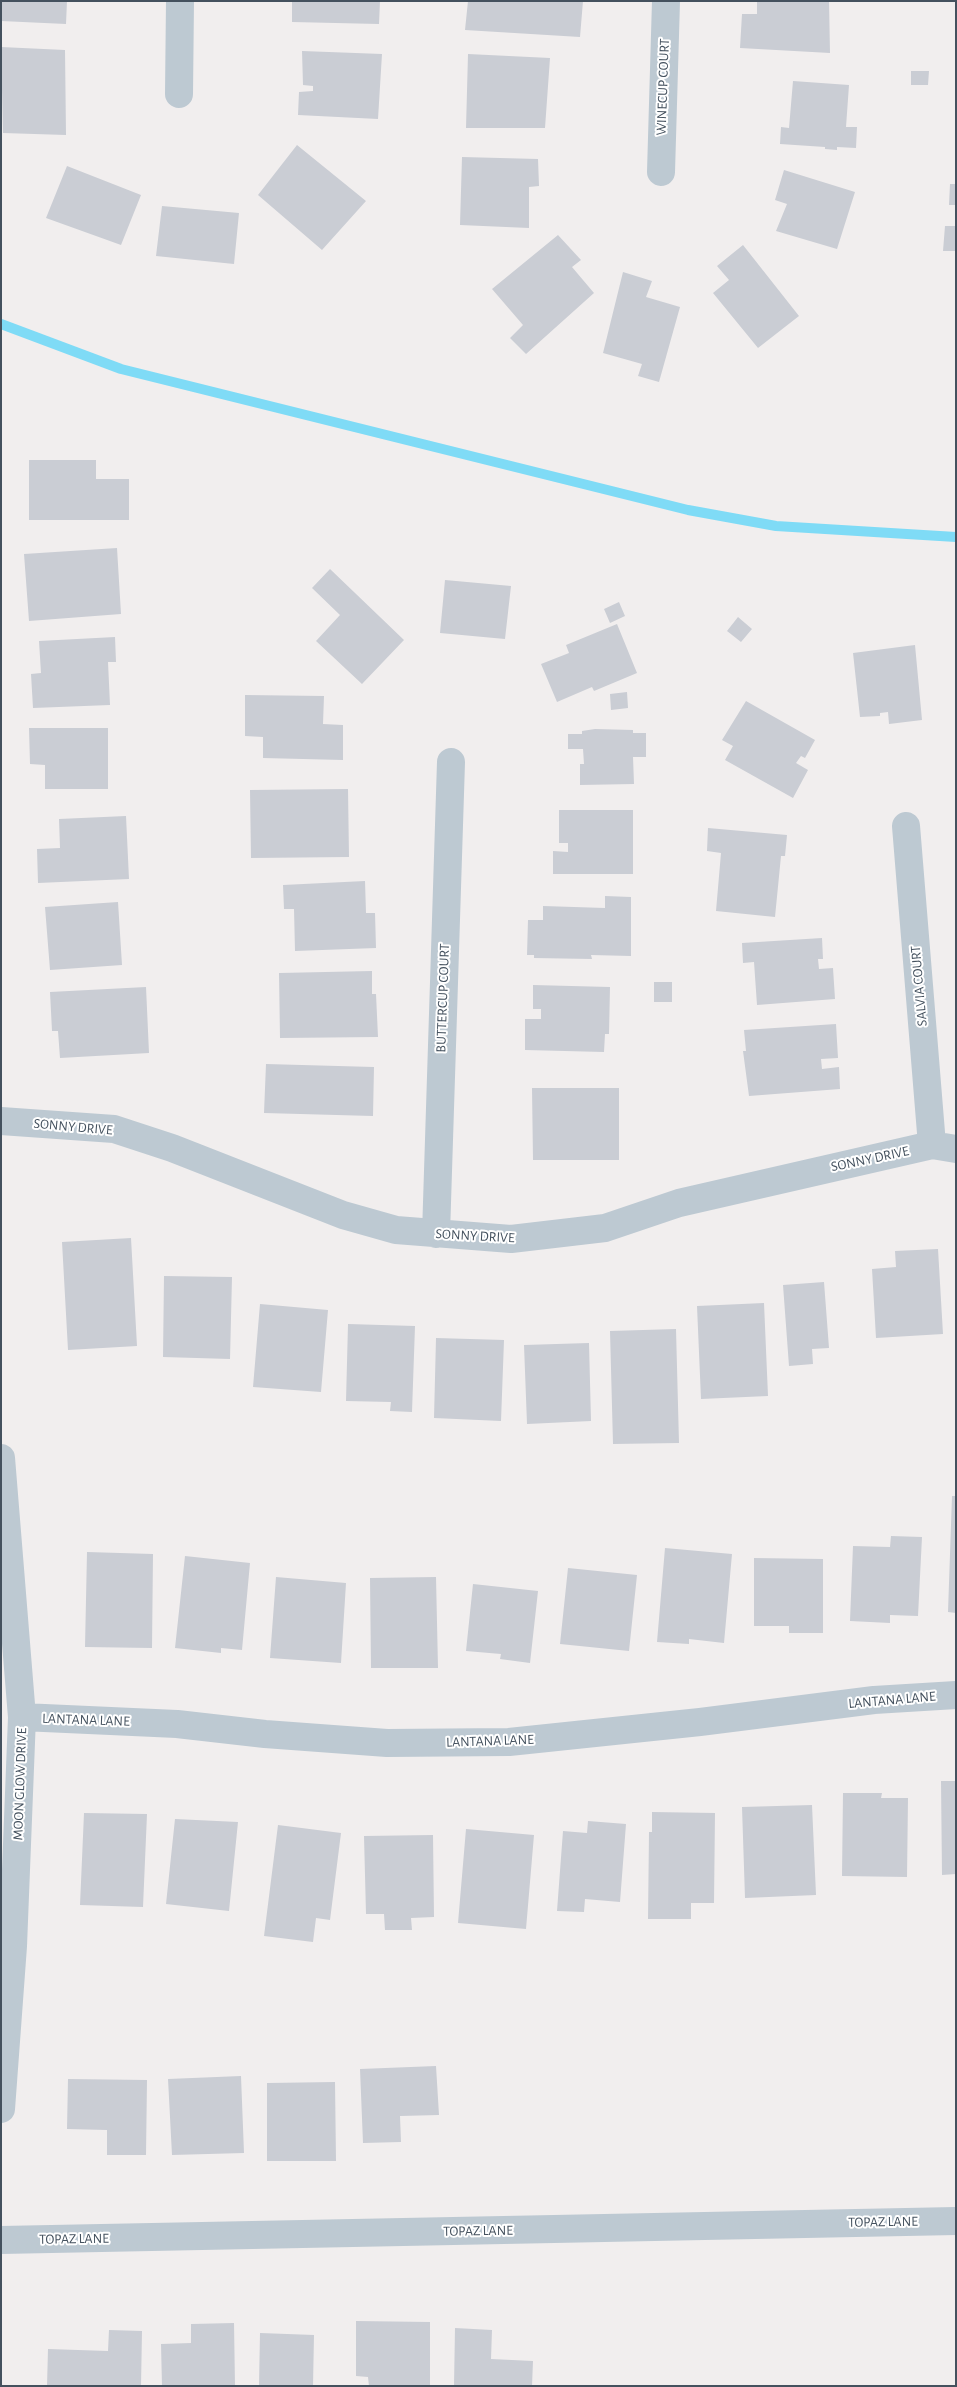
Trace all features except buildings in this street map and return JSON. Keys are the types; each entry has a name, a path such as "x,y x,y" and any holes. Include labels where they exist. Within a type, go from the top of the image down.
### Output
{"street":[{"path":"179,94 180,1"},
{"name":"WINECUP COURT","path":"661,172 666,1"},
{"name":"BUTTERCUP COURT","path":"436,1234 451,762"},
{"name":"SALVIA COURT","path":"906,826 944,1147"},
{"name":"SONNY DRIVE","path":"1,1121 114,1129 172,1148 343,1214 396,1230 511,1239 605,1228 679,1203 944,1147"},
{"name":"MOON GLOW DRIVE","path":"1,1458 22,1717 13,1946 1,2110"},
{"name":"LANTANA LANE","path":"22,1717 177,1724 265,1734 387,1742 509,1742 700,1722 874,1700 956,1695"},
{"name":"TOPAZ LANE","path":"1,2240 956,2221"}],"waterway":[{"path":"1,324 121,369 688,510 776,526 956,537"}]}
